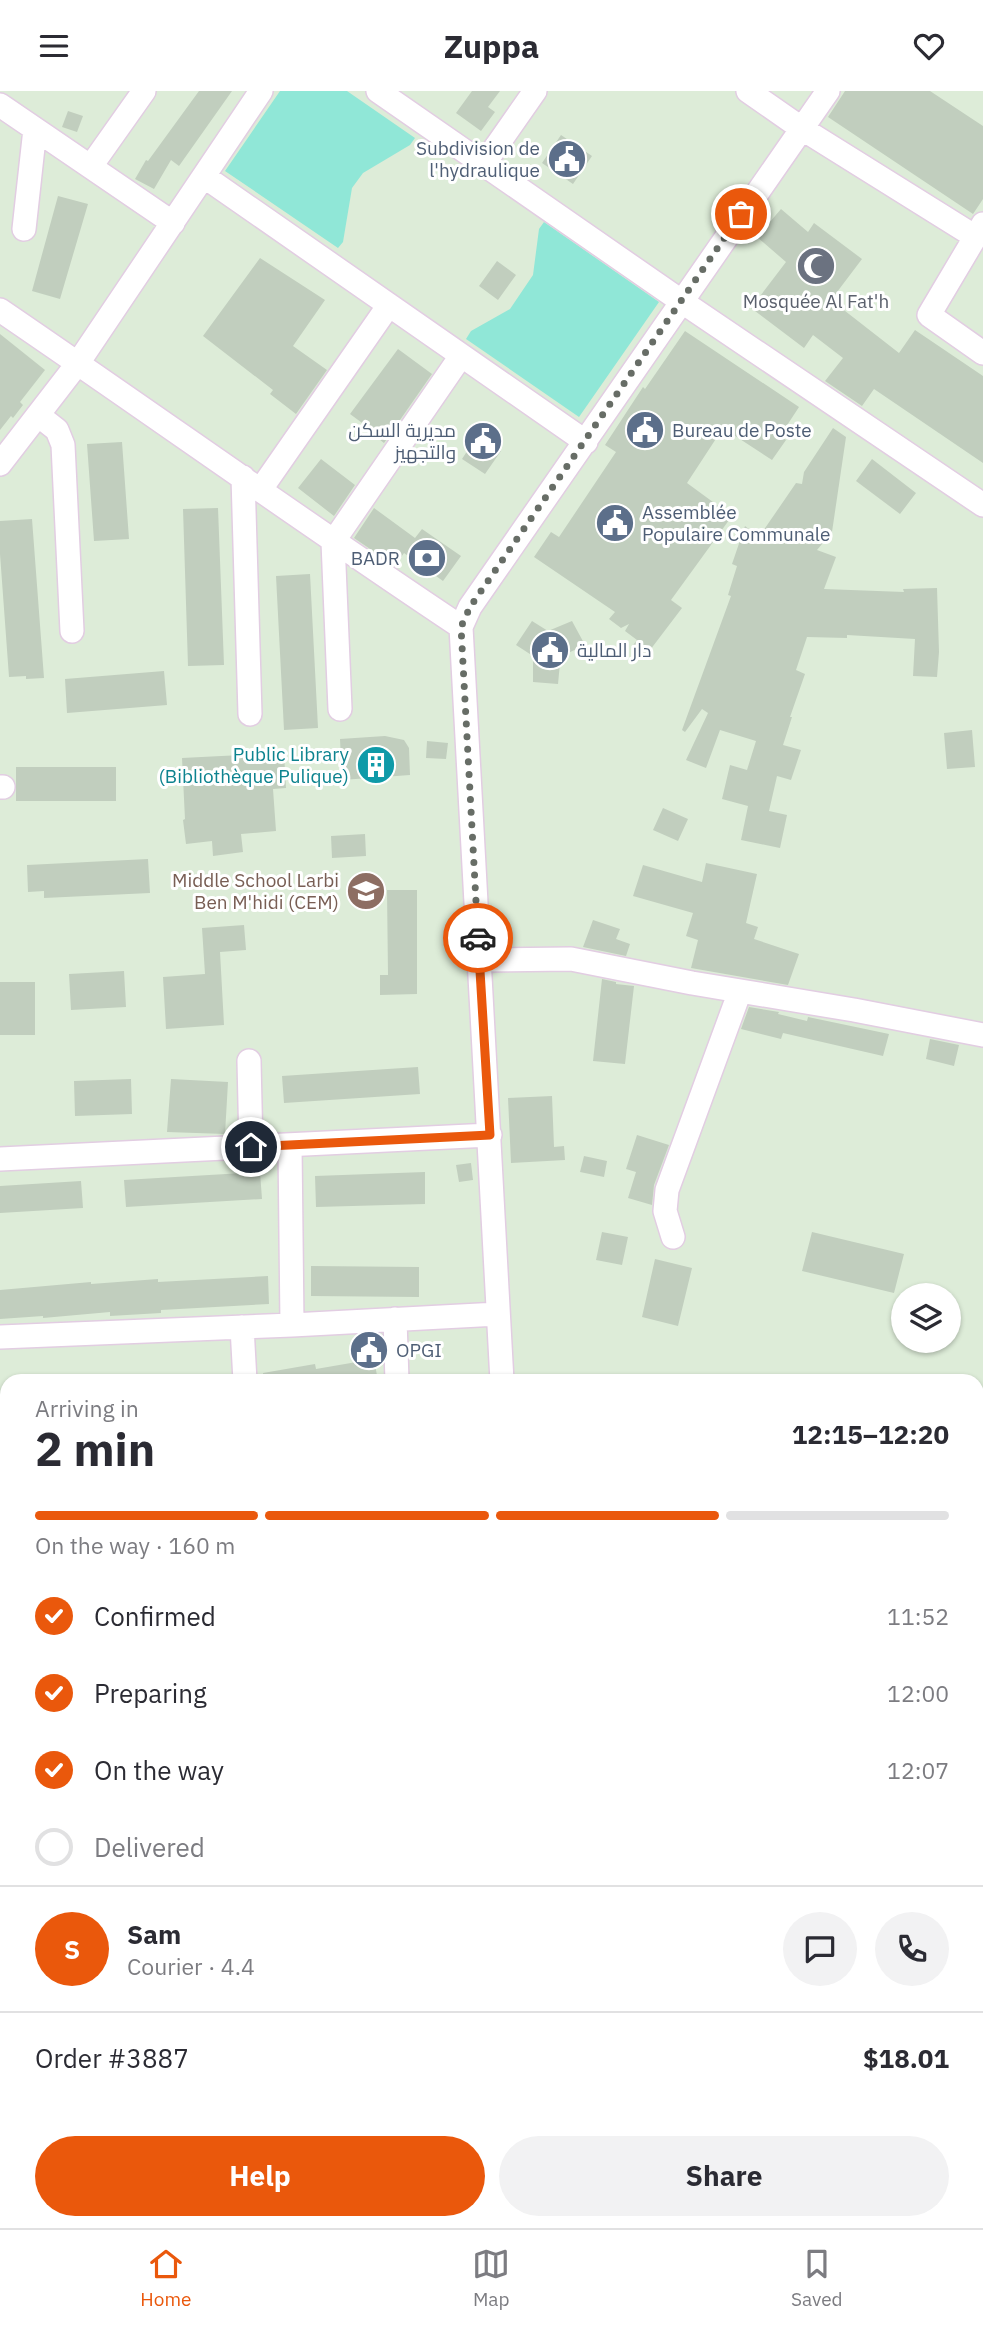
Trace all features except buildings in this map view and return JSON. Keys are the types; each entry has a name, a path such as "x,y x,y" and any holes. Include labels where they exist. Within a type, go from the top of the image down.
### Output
{"street":[{"path":"91,166 144,91"},
{"path":"0,464 78,363 261,91"},
{"path":"378,91 681,301 983,505"},
{"path":"484,164 535,91"},
{"path":"748,91 801,128 979,230 929,315 983,353"},
{"path":"502,1374 461,627 470,607 828,91"},
{"path":"0,105 173,223"},
{"path":"24,229 35,129"},
{"path":"205,177 586,442"},
{"path":"250,714 252,483 389,305"},
{"path":"0,310 252,483 333,542 461,627"},
{"path":"340,709 333,542 461,356"},
{"path":"38,415 57,430 62,445 72,631"},
{"path":"480,960 571,959 983,1035"},
{"path":"673,1237 665,1210 667,1191 740,991"},
{"path":"249,1061 251,1147"},
{"path":"0,1159 490,1135"},
{"path":"290,1145 292,1325"},
{"path":"0,1337 498,1314"},
{"path":"395,1319 397,1374"},
{"path":"242,1327 245,1374"}],"shaded area":[{"path":"280,91 347,91 415,138 410,145 363,173 352,188 343,242 338,248 225,171"},
{"path":"544,222 659,302 579,417 466,339 471,331 510,309 533,275 539,229"}],"way so far":[{"path":"478,938 461,627 470,607 741,214"}],"place":[{"name":"Subdivision de l'hydraulique","path":"567,159"},
{"name":"Mosquée Al Fat'h","path":"816,266"},
{"name":"Bureau de Poste","path":"645,430"},
{"name":"مديرية السكن والتجهيز","path":"483,441"},
{"name":"Assemblée Populaire Communale","path":"615,523"},
{"name":"BADR","path":"427,558"},
{"name":"دار المالية","path":"550,650"},
{"name":"Public Library (Bibliothèque Pulique)","path":"376,765"},
{"name":"Middle School Larbi Ben M'hidi (CEM)","path":"366,891"},
{"name":"OPGI","path":"369,1350"}],"route":[{"path":"251,1147 490,1135 478,938"}]}
